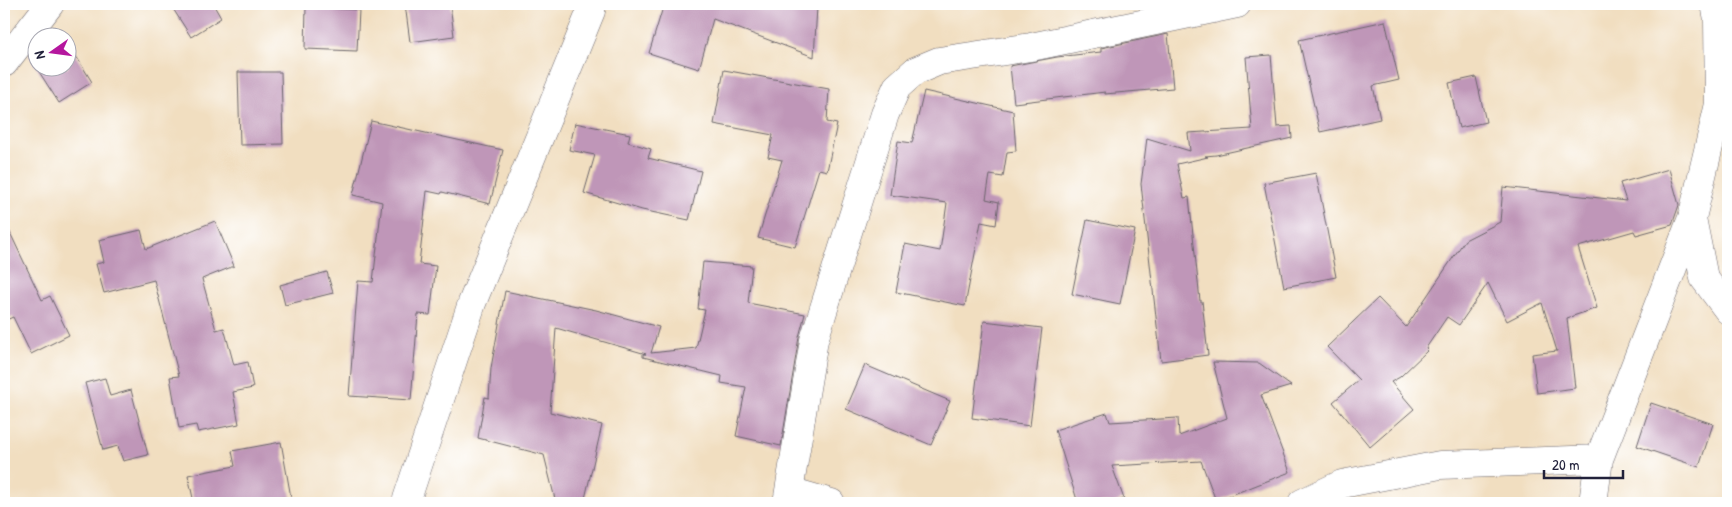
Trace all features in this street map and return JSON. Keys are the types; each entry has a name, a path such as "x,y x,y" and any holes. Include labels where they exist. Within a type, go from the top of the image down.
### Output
{"street":[{"path":"4,63 50,4"},
{"path":"407,503 407,498 472,303 592,4"},
{"path":"832,503 788,497 814,340 885,114 897,87 915,70 939,61 1031,46 1237,4"},
{"path":"1593,503 1599,459 1692,218 1719,104 1718,19 1716,4"},
{"path":"1692,218 1704,278 1728,310"},
{"path":"1302,503 1342,484 1440,464 1599,459"}],"building":[{"path":"170,4 213,4 221,18 191,37"},
{"path":"405,4 450,4 454,36 410,42"},
{"path":"664,4 763,4 817,7 814,57 713,19 699,69 649,53"},
{"path":"306,7 359,10 357,51 305,49"},
{"path":"1385,21 1399,80 1373,86 1380,119 1320,132 1299,40"},
{"path":"1168,34 1173,88 1105,94 1105,92 1014,103 1010,66 1057,57 1101,52 1101,48"},
{"path":"1271,55 1277,127 1291,126 1292,138 1205,156 1208,157 1177,164 1184,198 1189,197 1208,355 1161,361 1141,184 1147,138 1190,151 1188,133 1252,129 1246,57"},
{"path":"78,59 92,82 59,103 43,78 78,78"},
{"path":"724,70 829,89 827,122 837,124 827,171 819,169 795,247 758,238 782,160 768,157 773,135 714,124"},
{"path":"238,72 281,72 283,144 240,145"},
{"path":"1476,77 1486,122 1459,128 1449,83"},
{"path":"924,91 1013,111 1016,151 1007,152 1003,177 990,175 986,199 999,202 996,225 981,222 965,306 896,292 905,244 940,251 947,203 890,195 898,141 912,143"},
{"path":"371,121 503,150 490,204 442,192 441,194 427,191 419,264 436,266 430,315 418,314 411,400 349,396 358,281 373,282 382,202 353,195"},
{"path":"575,123 630,134 628,142 651,149 648,158 701,171 689,220 642,210 584,193 595,155 569,150"},
{"path":"1669,169 1679,205 1672,225 1636,235 1634,231 1578,247 1597,308 1567,318 1575,388 1537,393 1532,354 1557,351 1542,303 1507,321 1488,283 1459,325 1447,317 1426,348 1428,350 1400,377 1391,382 1414,409 1370,447 1333,402 1359,380 1327,347 1378,298 1406,327 1465,240 1500,222 1503,187 1626,201 1620,183"},
{"path":"1316,173 1336,277 1284,287 1264,183"},
{"path":"4,220 42,300 50,296 69,335 31,354 13,317 4,321"},
{"path":"1087,220 1135,230 1120,304 1072,294"},
{"path":"215,221 234,266 202,279 216,330 224,328 234,365 248,362 253,388 233,392 239,424 198,432 196,425 179,428 170,377 179,376 154,280 104,293 96,264 104,262 99,240 141,230 146,249"},
{"path":"703,262 752,266 748,303 805,314 799,337 781,446 736,436 746,387 721,383 722,376 643,357 643,354 646,354 556,328 550,412 602,425 584,503 556,503 544,455 478,438 485,397 489,398 491,368 505,291 596,310 659,327 651,353 696,348 705,310 698,309"},
{"path":"327,272 333,293 285,305 280,285"},
{"path":"984,321 1042,328 1030,426 972,418"},
{"path":"1213,362 1259,363 1291,386 1261,395 1290,472 1216,501 1201,461 1112,466 1124,499 1113,503 1078,503 1055,430 1107,413 1110,422 1178,418 1179,436 1227,418"},
{"path":"865,365 950,401 931,445 846,409"},
{"path":"105,378 110,396 131,390 148,455 123,461 118,446 103,450 85,383"},
{"path":"1651,403 1713,424 1699,467 1637,446"},
{"path":"281,442 292,503 194,503 188,475 235,466 232,451"}]}
